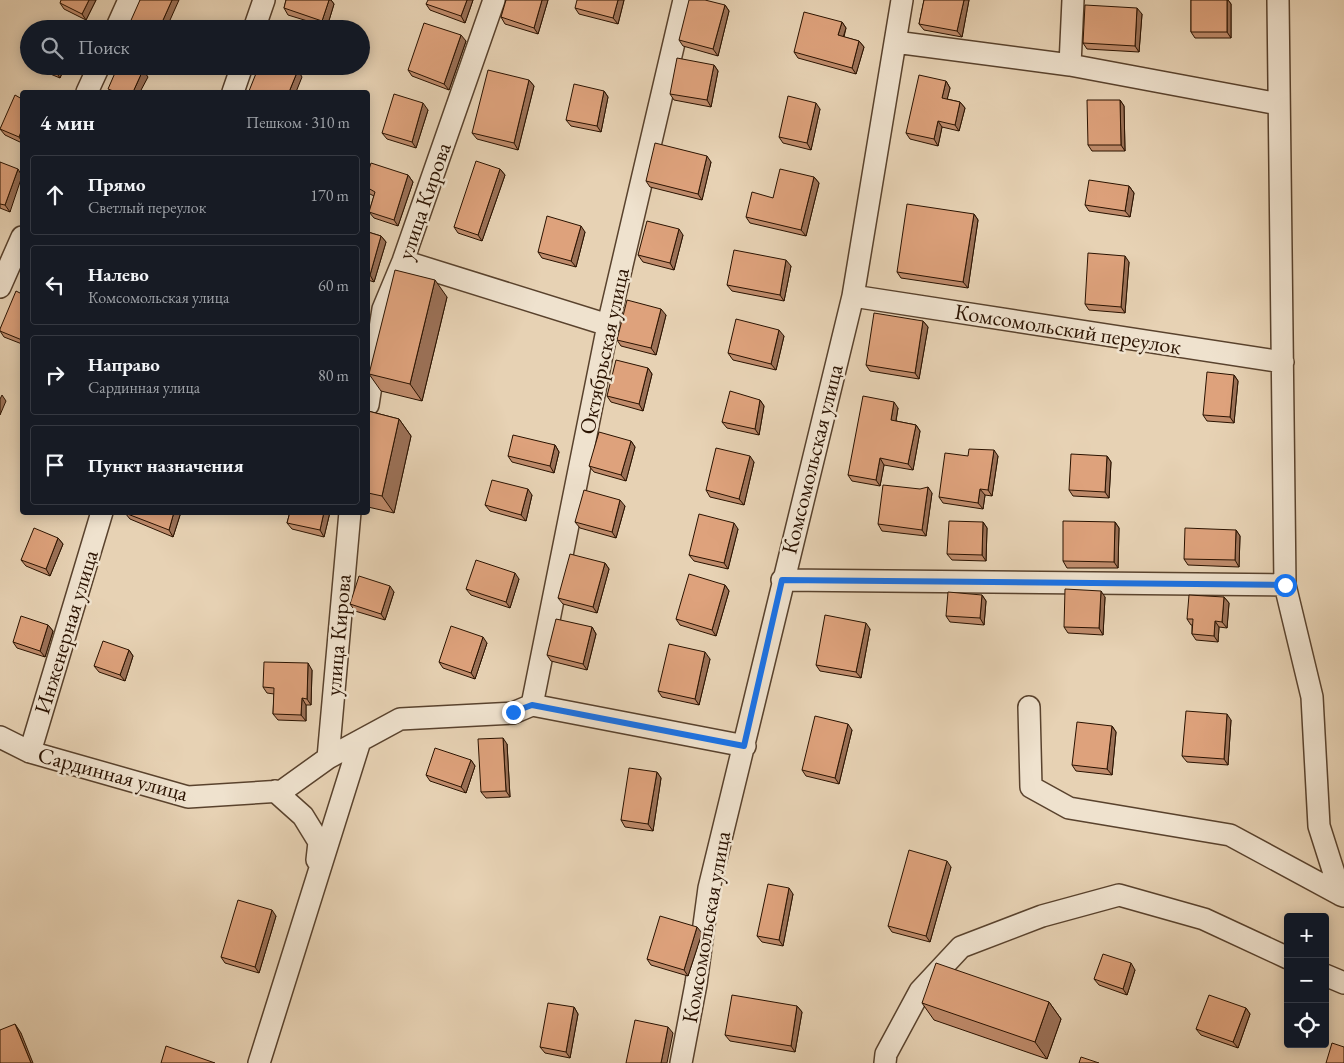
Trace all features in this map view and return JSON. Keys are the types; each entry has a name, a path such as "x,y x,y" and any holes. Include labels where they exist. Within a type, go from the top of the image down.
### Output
{"street":[{"path":"120,20 129,0"},
{"path":"257,20 264,0"},
{"name":"улица Кирова","path":"370,377 375,307 403,261 494,0"},
{"name":"Октябрьская улица","path":"532,705 608,325 684,0"},
{"path":"1070,65 1073,0"},
{"path":"1278,0 1285,585 1312,697 1319,826 1343,896"},
{"name":"Комсомольская улица","path":"681,1063 696,984 709,888 782,580 853,296 895,42 897,1"},
{"path":"895,42 1070,65 1279,104"},
{"path":"88,90 95,75"},
{"path":"234,90 239,75"},
{"path":"0,287 20,242"},
{"path":"403,261 608,325"},
{"name":"Комсомольский переулок","path":"853,296 1283,362"},
{"name":"Инженерная улица","path":"30,752 101,515"},
{"name":"улица Кирова","path":"328,758 350,515"},
{"path":"782,580 1285,585"},
{"name":"Сардинная улица","path":"0,737 30,752 188,797 282,791 328,758 400,720 513,712 532,705 744,746"},
{"path":"1029,707 1031,786 1069,808 1230,835 1343,896"},
{"path":"259,1063 314,882 360,741"},
{"path":"275,791 303,816 320,842 314,882"},
{"path":"885,1063 886,1054 920,991 961,947 1042,916 1119,895 1204,919 1284,956"},
{"path":"1329,977 1344,983"}],"building":[{"path":"61,0 89,0 82,14 60,3"},
{"path":"140,0 172,0 163,20 131,20"},
{"path":"286,0 329,0 322,20 284,8"},
{"path":"428,0 467,0 461,16 426,4"},
{"path":"506,0 542,0 534,28 501,17"},
{"path":"577,0 618,0 613,18 575,8"},
{"path":"689,0 705,0 725,5 713,49 679,40"},
{"path":"924,0 964,0 957,31 919,24"},
{"path":"1191,0 1227,0 1227,32 1191,32"},
{"path":"1085,5 1137,8 1135,46 1083,43"},
{"path":"804,12 842,22 838,35 859,41 852,68 794,52"},
{"path":"424,23 461,35 444,84 408,70"},
{"path":"677,58 714,65 707,100 670,94"},
{"path":"488,70 529,80 514,143 472,133"},
{"path":"114,75 141,75 134,90 108,89"},
{"path":"255,75 296,75 290,90 249,90"},
{"path":"919,75 946,81 942,98 960,102 955,125 938,121 934,139 906,133"},
{"path":"574,84 604,91 597,126 566,120"},
{"path":"394,94 423,103 412,142 382,133"},
{"path":"15,95 20,98 19,137 0,129"},
{"path":"788,96 816,103 807,143 779,137"},
{"path":"1087,100 1120,100 1121,145 1088,145"},
{"path":"655,143 707,156 698,194 646,181"},
{"path":"476,161 500,169 478,235 454,227"},
{"path":"0,162 18,169 5,205 0,204"},
{"path":"371,163 408,175 394,220 370,212 375,192 370,189"},
{"path":"780,169 814,177 801,230 746,217 752,192 773,198"},
{"path":"1089,180 1129,186 1125,211 1085,205"},
{"path":"907,204 974,214 963,282 897,272"},
{"path":"547,216 581,226 571,261 538,252"},
{"path":"647,221 679,229 670,263 638,255"},
{"path":"370,233 381,236 370,275"},
{"path":"734,250 786,260 780,295 727,285"},
{"path":"1088,253 1125,256 1121,307 1085,304"},
{"path":"395,270 435,280 410,384 370,374"},
{"path":"16,291 20,293 20,339 0,331"},
{"path":"627,300 661,309 651,348 617,340"},
{"path":"874,313 923,321 915,373 866,365"},
{"path":"736,319 779,330 771,364 728,353"},
{"path":"616,360 648,368 639,404 607,396"},
{"path":"1207,372 1234,375 1230,417 1203,415"},
{"path":"730,391 760,400 755,429 722,422"},
{"path":"863,396 894,402 891,420 916,425 908,464 880,458 876,480 848,475"},
{"path":"370,412 399,419 382,496 370,493"},
{"path":"599,432 631,441 621,475 589,466"},
{"path":"513,435 555,445 550,466 508,456"},
{"path":"716,448 750,456 739,499 706,490"},
{"path":"969,449 994,450 988,490 980,489 978,503 939,497 945,453 968,456"},
{"path":"1071,454 1107,456 1105,492 1069,490"},
{"path":"492,480 528,489 521,515 485,505"},
{"path":"883,485 920,489 928,487 922,530 878,524"},
{"path":"584,490 620,500 612,532 575,522"},
{"path":"699,514 734,523 724,563 689,555"},
{"path":"130,515 173,515 169,530"},
{"path":"289,515 323,515 320,530 287,523"},
{"path":"949,521 983,522 982,555 947,554"},
{"path":"1063,521 1115,522 1114,562 1063,561"},
{"path":"34,528 58,538 46,569 21,560"},
{"path":"1185,528 1236,530 1235,560 1184,559"},
{"path":"570,554 605,563 593,607 558,598"},
{"path":"476,560 515,573 506,602 466,589"},
{"path":"689,574 725,585 712,630 676,619"},
{"path":"359,576 390,586 381,614 350,604"},
{"path":"1065,589 1101,591 1099,628 1064,627"},
{"path":"948,592 982,595 980,618 946,616"},
{"path":"1189,595 1224,597 1222,622 1215,621 1214,636 1192,634 1193,619 1187,619"},
{"path":"825,615 866,623 856,672 816,665"},
{"path":"21,616 48,625 40,651 13,642"},
{"path":"556,619 592,627 583,664 547,655"},
{"path":"451,626 483,637 471,673 439,662"},
{"path":"103,641 129,650 120,675 94,666"},
{"path":"669,644 705,652 695,699 658,691"},
{"path":"264,662 308,663 307,699 302,698 301,715 273,714 274,688 263,687"},
{"path":"1186,711 1227,714 1224,759 1182,756"},
{"path":"815,716 848,724 835,778 802,770"},
{"path":"1077,722 1112,726 1107,769 1072,765"},
{"path":"503,738 506,791 481,792 478,739"},
{"path":"435,748 471,760 461,787 426,775"},
{"path":"629,768 657,772 648,824 621,820"},
{"path":"909,850 947,861 926,936 888,926"},
{"path":"768,884 789,888 779,940 757,936"},
{"path":"238,900 272,910 255,967 221,957"},
{"path":"660,916 697,927 684,970 647,959"},
{"path":"1103,954 1131,963 1123,989 1094,979"},
{"path":"936,963 1049,1002 1035,1042 922,1003"},
{"path":"732,995 797,1006 791,1046 725,1035"},
{"path":"1209,995 1246,1008 1233,1042 1196,1029"},
{"path":"548,1003 574,1007 566,1052 540,1047"},
{"path":"635,1020 668,1027 661,1063 626,1063"},
{"path":"15,1024 31,1063 0,1063 0,1030"},
{"path":"1332,1043 1344,1047 1344,1063 1326,1063"},
{"path":"166,1046 215,1063 161,1063"},
{"path":"1081,1057 1099,1063 1079,1063"}],"route":[{"path":"513,712 532,705 744,746 782,580 1285,585"}]}
